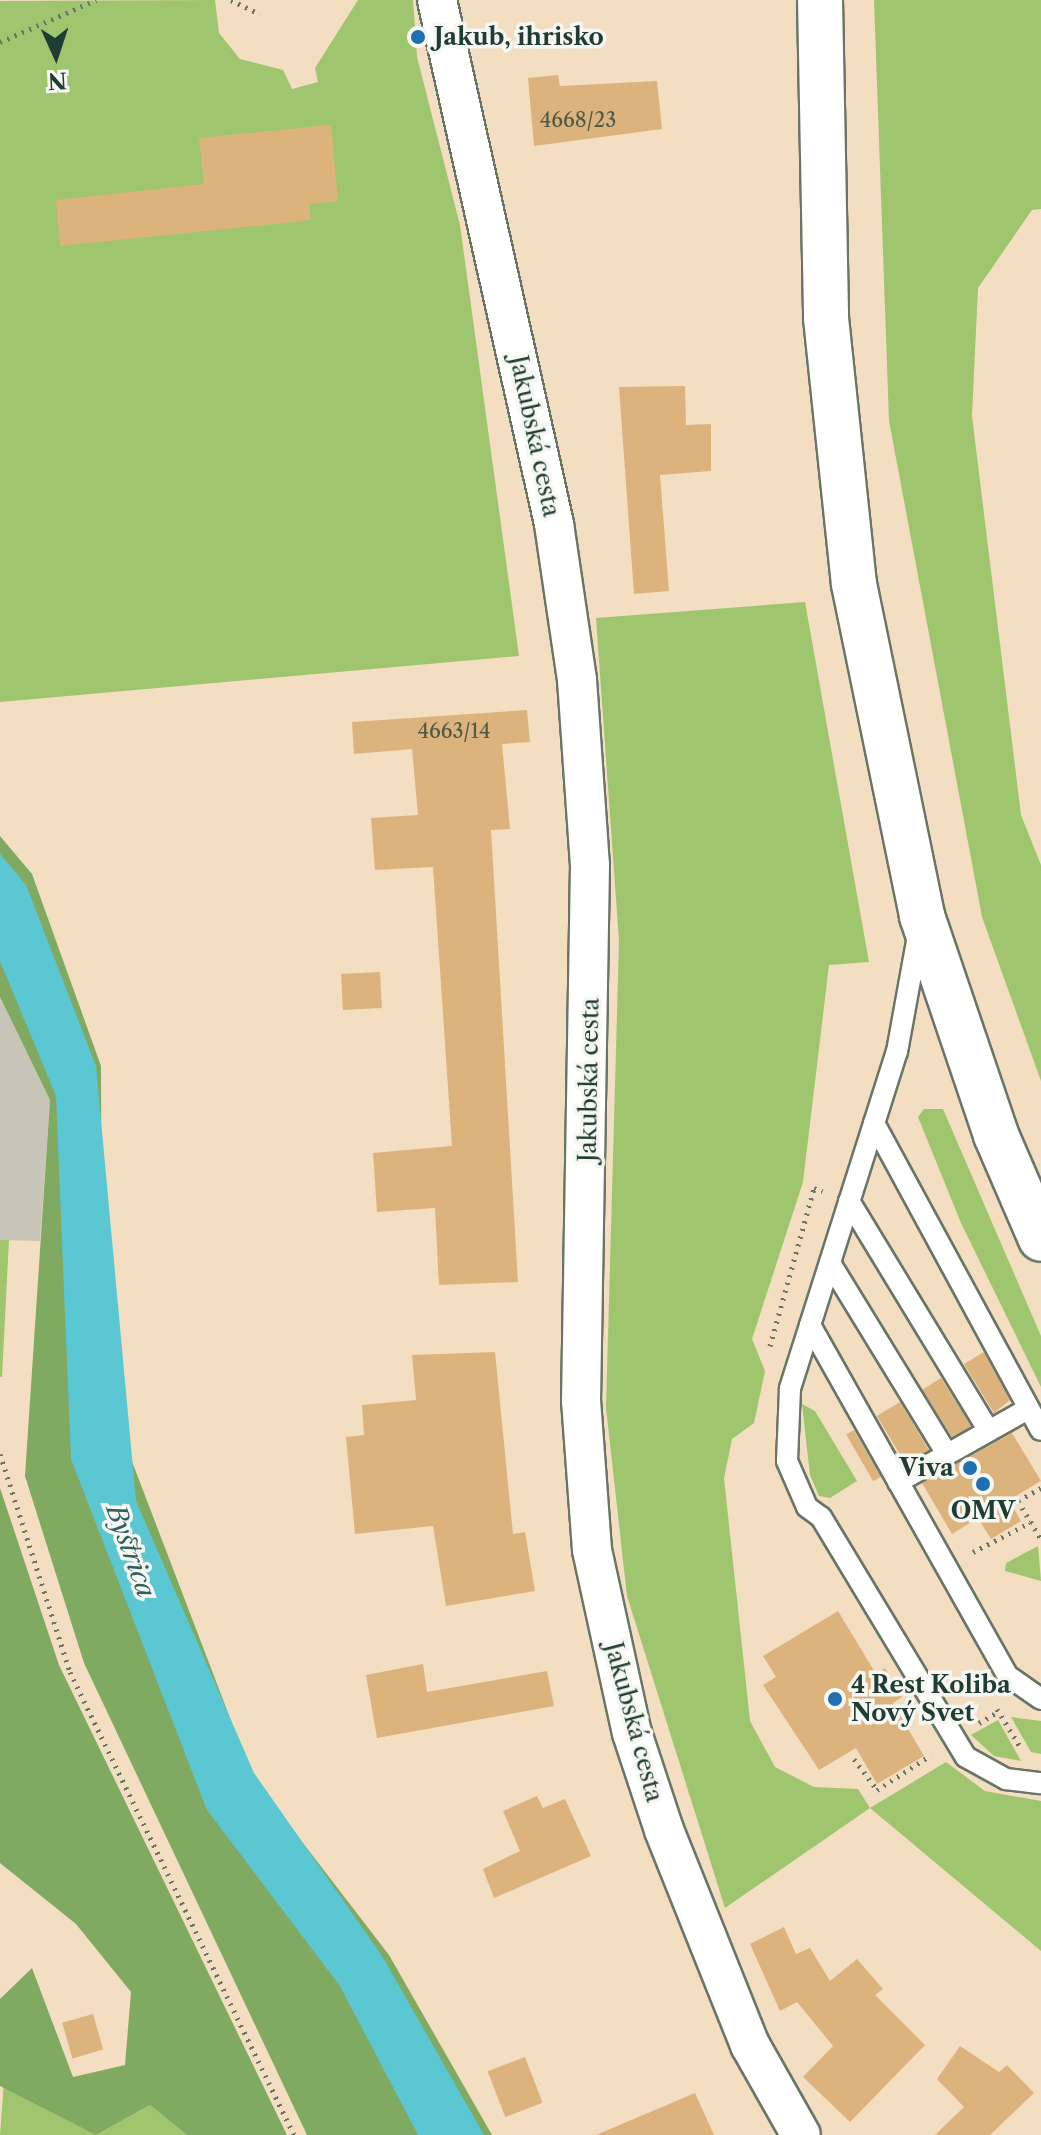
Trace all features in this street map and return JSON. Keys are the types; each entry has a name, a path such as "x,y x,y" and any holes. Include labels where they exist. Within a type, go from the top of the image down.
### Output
{"main road":[{"path":"820,0 826,318 837,463 869,670 922,916 996,1135 1041,1239"}],"street":[{"name":"Jakubská cesta","path":"437,0 554,524 577,680 590,865 581,1400 592,1550 632,1733 664,1830 750,2045 801,2135"}],"lane":[{"path":"922,916 874,1123 810,1325 783,1436 793,1479 807,1507 821,1517 966,1757 1006,1779 1041,1783"},
{"path":"874,1123 1041,1430"},
{"path":"849,1201 989,1431"},
{"path":"830,1263 947,1454"},
{"path":"810,1325 1008,1676 1041,1699"},
{"path":"898,1482 1028,1409"}],"path":[{"path":"0,42 96,0"},
{"path":"231,0 260,14"},
{"path":"0,1454 70,1672 294,2135"},
{"path":"1041,1488 1018,1501 1041,1539"},
{"path":"968,1552 1031,1522"},
{"path":"854,1759 877,1790 935,1748"}],"shaded area":[{"path":"0,997 50,1100 40,1241 0,1240"}],"green space":[{"path":"215,0 219,33 240,59 283,70 292,89 318,82 315,68 358,0 413,0 417,57 460,225 519,656 0,702 0,1"},
{"path":"874,0 1041,0 1041,209 1032,210 978,288 972,416 1021,815 1041,865 1041,1081 982,917 889,421"},
{"path":"805,602 869,962 829,965 803,1182 752,1339 765,1371 754,1423 732,1439 724,1478 750,1721 775,1767 814,1787 858,1789 870,1808 725,1908 627,1596 606,1408 619,941 596,618"},
{"path":"0,836 32,874 101,1066 102,1383 253,1778 389,1955 492,2135 307,2135 84,1663 25,1476 50,1100 0,997"},
{"path":"924,1109 943,1109 1041,1336 1041,1387 961,1223 918,1117"},
{"path":"0,1240 9,1240 2,1377 0,1377"},
{"path":"802,1404 815,1411 857,1481 830,1498 819,1496 810,1475"},
{"path":"0,1488 59,1665 287,2135 187,2135 150,2105 96,2135 0,2086 0,1999 32,1968 73,2077 125,2065 131,1992 76,1924 0,1863"},
{"path":"1038,1546 1041,1581 1005,1571 1006,1563"},
{"path":"1011,1717 1041,1721 1041,1754 1031,1752"},
{"path":"998,1720 1021,1761 994,1756 971,1735"},
{"path":"946,1762 985,1791 1041,1801 1041,1951 870,1808"},
{"path":"4,2081 96,2135 0,2135"},
{"path":"150,2105 187,2135 96,2135"}],"water":[{"name":"Bystrica","path":"0,854 26,885 96,1066 136,1501 254,1773 382,1956 484,2135 418,2135 340,1986 207,1810 71,1459 56,1096 0,961"}],"building":[{"path":"558,75 560,86 657,81 662,129 534,146 528,78"},
{"path":"331,125 338,201 309,204 311,220 60,246 56,200 204,184 199,138"},
{"path":"685,386 686,425 711,424 711,471 660,475 669,591 634,594 619,387"},
{"path":"527,710 530,742 502,744 510,829 491,830 518,1282 439,1285 435,1208 377,1212 373,1153 452,1146 433,867 375,870 371,818 418,815 412,749 354,754 352,722"},
{"path":"380,972 382,1008 343,1010 341,974"},
{"path":"495,1352 513,1534 525,1532 535,1591 446,1606 433,1526 355,1534 346,1437 364,1435 362,1405 416,1400 412,1355"},
{"path":"984,1352 1010,1400 994,1413 964,1364"},
{"path":"941,1378 971,1426 953,1438 922,1390"},
{"path":"900,1402 929,1450 906,1464 877,1416"},
{"path":"854,1430 881,1477 873,1481 846,1434"},
{"name":"OMV","path":"1012,1433 1041,1481 1009,1500 1021,1521 991,1539 978,1518 952,1534 922,1483"},
{"name":"4 Rest Koliba Nový Svet","path":"838,1611 876,1674 885,1668 902,1697 893,1703 924,1756 877,1784 856,1748 819,1770 763,1685 776,1677 763,1656"},
{"path":"423,1664 427,1692 547,1671 554,1706 377,1738 366,1675"},
{"path":"537,1796 543,1808 565,1799 591,1856 494,1898 483,1869 520,1851 503,1811"},
{"path":"784,1927 796,1954 810,1948 830,1981 857,1959 883,1989 875,1995 925,2045 850,2122 803,2077 833,2046 797,2002 780,2011 750,1944"},
{"path":"93,2014 103,2050 72,2058 62,2023"},
{"path":"960,2046 999,2072 1007,2065 1034,2093 990,2135 935,2135 964,2107 937,2079"},
{"path":"525,2057 543,2103 505,2117 488,2071"},
{"path":"695,2093 714,2135 596,2135"}],"place":[{"name":"Jakub, ihrisko","path":"418,37"},
{"name":"Viva","path":"970,1468"},
{"name":"OMV","path":"983,1484"},
{"name":"4 Rest Koliba Nový Svet","path":"835,1699"}]}
